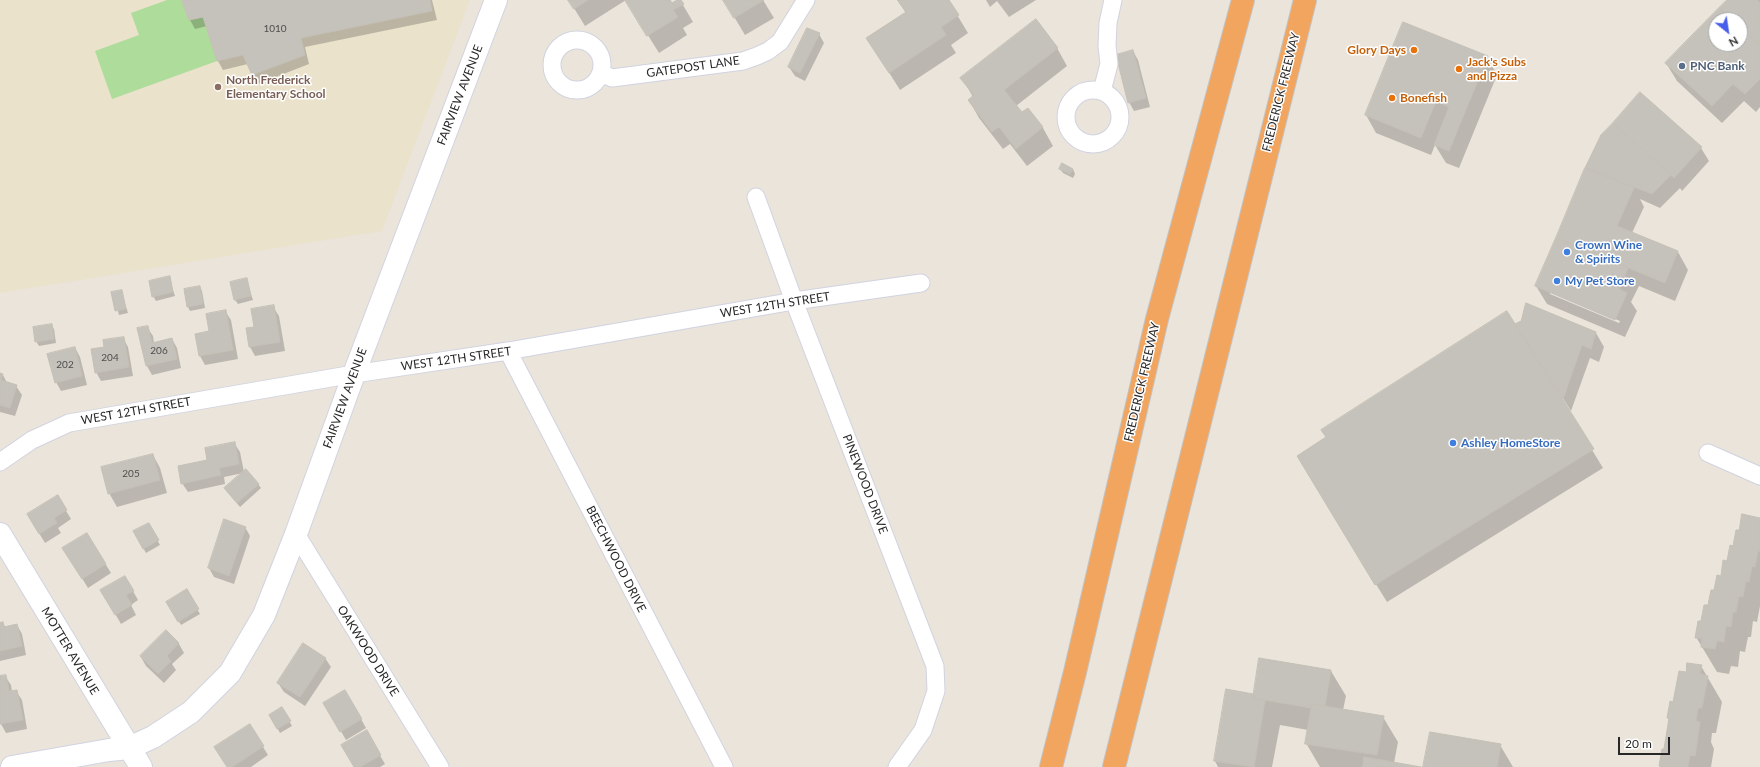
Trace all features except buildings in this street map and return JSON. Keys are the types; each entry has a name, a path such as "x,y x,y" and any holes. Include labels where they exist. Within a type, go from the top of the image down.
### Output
{"highway":[{"name":"FREDERICK FREEWAY","path":"1051,767 1075,672 1157,319 1242,0"},
{"name":"FREDERICK FREEWAY","path":"1114,767 1293,43 1305,0"},
{"path":"1293,43 1310,0"}],"street":[{"name":"FAIRVIEW AVENUE","path":"12,767 109,750 129,748 153,737 191,712 230,673 264,615 296,534 354,374 496,0"},
{"name":"GATEPOST LANE","path":"601,74 612,78 744,61 768,52 780,42 806,0"},
{"path":"1102,92 1109,64 1107,46 1108,23 1113,0"},
{"name":"PINEWOOD DRIVE","path":"756,197 794,301 935,666 936,691 923,730 896,767"},
{"name":"WEST 12TH STREET","path":"0,462 32,440 69,422 354,374 508,351 794,301 921,283"},
{"name":"BEECHWOOD DRIVE","path":"508,351 724,767"},
{"path":"1708,453 1760,476"},
{"name":"MOTTER AVENUE","path":"0,534 141,767"},
{"name":"OAKWOOD DRIVE","path":"296,534 440,767"}],"shaded area":[{"name":"North Frederick Elementary School","path":"0,0 470,0 382,231 0,293"}],"green space":[{"path":"167,0 182,0 189,20 203,17 217,61 112,99 95,51 139,35 131,13"}],"place":[{"name":"Glory Days","path":"1414,50"},
{"name":"PNC Bank","path":"1682,66"},
{"name":"Jack's Subs and Pizza","path":"1459,69"},
{"name":"North Frederick Elementary School","path":"218,87"},
{"name":"Bonefish","path":"1392,98"},
{"name":"Crown Wine & Spirits","path":"1567,252"},
{"name":"My Pet Store","path":"1557,281"},
{"name":"Ashley HomeStore","path":"1453,443"}]}
